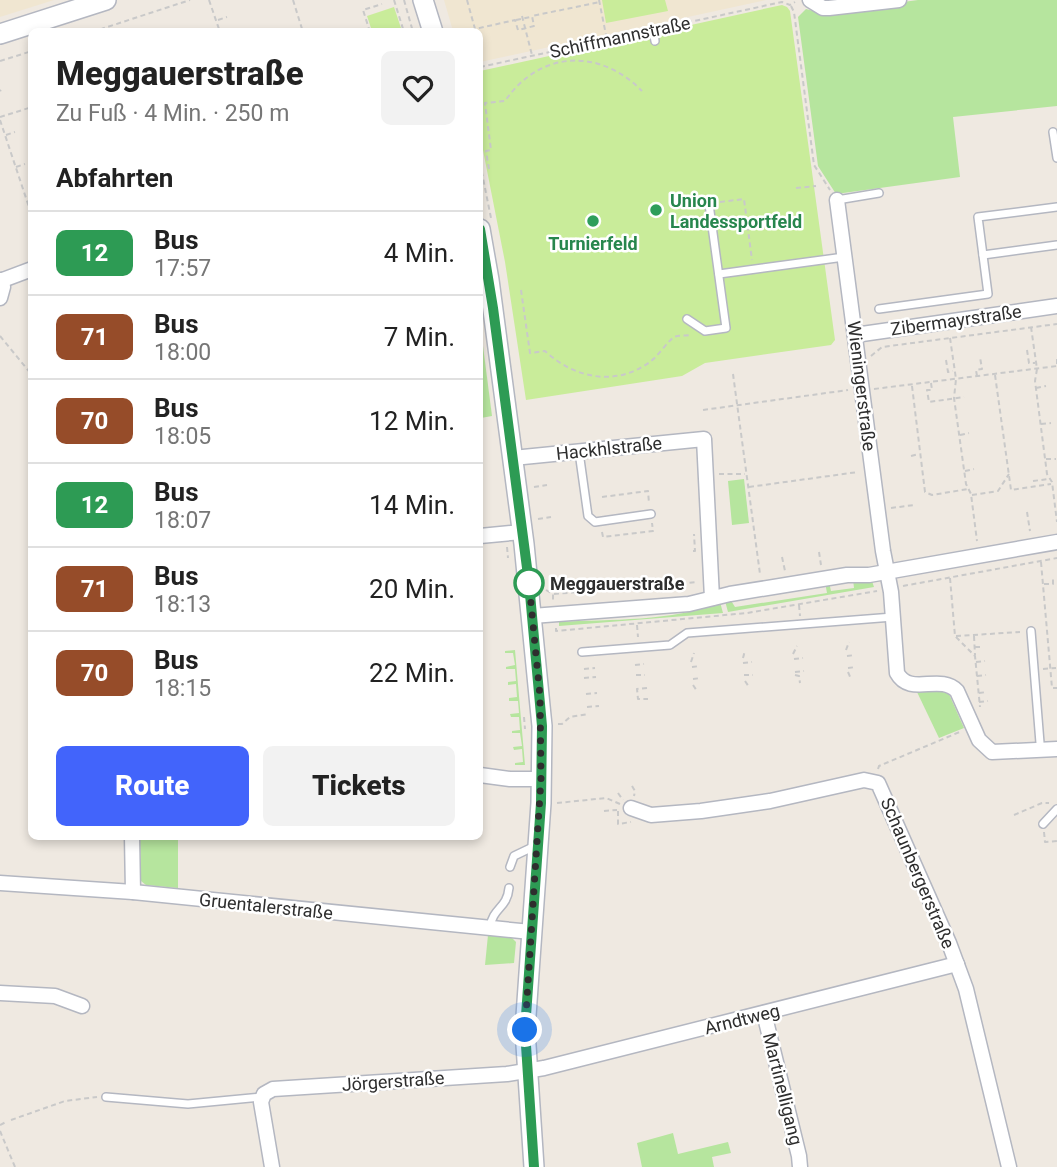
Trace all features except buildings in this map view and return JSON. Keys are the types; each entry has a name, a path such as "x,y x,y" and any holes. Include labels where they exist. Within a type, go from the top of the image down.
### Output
{"main road":[{"path":"0,34 106,0"},
{"path":"423,0 432,28"},
{"path":"483,246 513,458 529,526 532,616 541,716 538,845 525,1030 534,1167"}],"street":[{"path":"810,0 822,8 829,8 899,0"},
{"name":"Wieningerstraße","path":"837,200 855,335 867,389 873,470 890,588 896,667 900,679 909,684 939,682 952,686 957,691 973,726"},
{"path":"0,298 3,287 1,280 28,270"},
{"name":"Zibermayrstraße","path":"855,335 1057,306"},
{"name":"Hackhlstraße","path":"513,458 705,439 706,475"},
{"path":"706,475 712,598"},
{"path":"483,535 529,526"},
{"path":"532,616 688,604 847,575 869,575 1057,542"},
{"path":"973,726 982,746 992,752 1057,749"},
{"path":"483,775 541,779"},
{"name":"Schaunbergerstraße","path":"622,807 651,815 701,811 770,801 864,780 873,780 881,786 966,989 1009,1167"},
{"path":"132,840 133,892"},
{"name":"Gruentalerstraße","path":"0,883 133,892 531,932"},
{"name":"Arndtweg","path":"526,1071 957,964"},
{"path":"0,993 55,996 82,1006"},
{"name":"Martinelligang","path":"764,1013 799,1156 799,1167"},
{"name":"Jörgerstraße","path":"262,1097 267,1091 274,1089 526,1071"},
{"path":"262,1097 262,1115 272,1167"}],"lane":[{"path":"653,30 656,41"},
{"path":"1054,132 1057,158"},
{"path":"837,200 879,192"},
{"path":"687,319 705,331 726,328 709,204"},
{"path":"879,309 988,294 978,217 1057,206"},
{"path":"983,255 1057,245"},
{"path":"719,274 844,257"},
{"path":"579,451 588,516 595,522 651,517"},
{"path":"582,652 670,645 687,633 893,617"},
{"path":"1031,631 1040,743"},
{"path":"1043,824 1057,809"},
{"path":"510,867 514,856 538,845"},
{"path":"490,928 494,915 507,900 509,888"},
{"name":"Jörgerstraße","path":"106,1097 179,1104 262,1097"}],"path":[{"path":"104,28 190,0"},
{"path":"209,0 219,28"},
{"path":"293,0 302,28"},
{"path":"394,0 403,28"},
{"path":"404,0 412,28"},
{"path":"467,0 475,28"},
{"name":"Schiffmannstraße","path":"483,66 782,2 790,5 799,0"},
{"path":"479,28 599,1 607,40"},
{"path":"369,28 363,10 382,4"},
{"path":"790,5 794,12 814,165 837,200"},
{"path":"515,20 517,30 526,28 534,26 532,16"},
{"path":"216,20 227,17"},
{"path":"523,17 533,56"},
{"path":"0,61 28,52"},
{"path":"489,169 486,151 491,150 485,103 505,101 514,88 538,68 556,62 587,61 610,67 642,91"},
{"path":"28,108 0,119 28,205"},
{"path":"5,136 15,132"},
{"path":"15,167 25,164"},
{"path":"796,188 816,186"},
{"path":"709,204 744,199 753,269"},
{"path":"522,290 530,353 545,351 564,366 592,376 613,376 631,372 651,361 673,338 689,336 699,327"},
{"path":"868,358 882,347 1057,324"},
{"path":"1031,327 1045,459 1052,484 1057,522"},
{"path":"0,336 28,370"},
{"path":"950,338 956,379 954,398 977,542"},
{"path":"1027,350 1029,363 1036,362"},
{"path":"977,377 976,370 982,369 980,356"},
{"path":"703,410 1037,369 1057,365 1057,359"},
{"path":"946,360 948,372 954,371"},
{"path":"733,374 760,578"},
{"path":"995,374 1011,490 1052,484"},
{"path":"931,382 932,390 928,390 929,402 964,397"},
{"path":"911,384 925,492 932,495 969,489"},
{"path":"1036,388 1046,386"},
{"path":"800,391 801,397"},
{"path":"763,395 764,402"},
{"path":"1041,424 1051,422"},
{"path":"960,435 969,433"},
{"path":"911,456 920,454"},
{"path":"1045,459 1055,458"},
{"path":"748,487 873,470"},
{"path":"965,471 974,470"},
{"path":"811,472 812,479"},
{"path":"706,475 746,474"},
{"path":"971,495 998,491 1009,474"},
{"path":"774,476 775,484"},
{"path":"1033,481 1050,479"},
{"path":"531,487 547,485"},
{"path":"887,509 914,505"},
{"path":"1027,512 1030,533"},
{"path":"529,526 551,517"},
{"path":"601,521 603,537 653,531 651,517"},
{"path":"693,534 693,551"},
{"path":"818,552 821,570"},
{"path":"782,557 786,575"},
{"path":"556,631 747,614 1057,558"},
{"path":"1041,561 1052,688 1057,688"},
{"path":"950,577 955,636 975,656"},
{"path":"1043,584 1053,584 1053,579"},
{"path":"545,587 553,594 649,588"},
{"path":"947,606 953,605"},
{"path":"1045,610 1052,610"},
{"path":"637,624 638,647"},
{"path":"955,636 1021,632 1020,624"},
{"path":"1046,624 1053,624"},
{"path":"1008,625 1008,632"},
{"path":"993,626 994,633"},
{"path":"980,627 980,634"},
{"path":"966,628 966,635"},
{"path":"974,635 980,710"},
{"path":"1048,641 1054,640"},
{"path":"846,650 849,642"},
{"path":"793,654 797,646"},
{"path":"975,648 984,647"},
{"path":"743,658 745,650"},
{"path":"691,662 694,653"},
{"path":"1049,655 1055,654"},
{"path":"847,656 855,655"},
{"path":"794,659 803,658"},
{"path":"976,662 985,661"},
{"path":"743,663 752,662"},
{"path":"635,665 644,664"},
{"path":"692,667 700,666"},
{"path":"848,668 856,667"},
{"path":"584,669 595,668"},
{"path":"1034,670 1056,668"},
{"path":"800,683 799,676 795,673 804,671"},
{"path":"848,673 851,679"},
{"path":"636,676 645,675"},
{"path":"744,675 753,675"},
{"path":"972,675 986,675"},
{"path":"584,678 596,677"},
{"path":"693,679 701,678"},
{"path":"1051,678 1057,678"},
{"path":"744,681 749,687"},
{"path":"693,684 697,691"},
{"path":"647,688 637,689 638,699 648,699"},
{"path":"586,694 597,692"},
{"path":"979,693 987,692"},
{"path":"979,702 988,701"},
{"path":"587,706 598,706"},
{"path":"557,725 570,717 588,714"},
{"path":"873,780 879,766 973,726"},
{"path":"551,803 606,798 622,807"},
{"path":"1014,815 1042,803 1057,803"},
{"path":"604,811 622,807"},
{"path":"622,807 618,824 640,821"},
{"path":"11,1121 78,1097 106,1097"},
{"path":"0,1125 6,1122"},
{"path":"0,1131 15,1167"}],"shaded area":[{"path":"0,0 54,0 0,17"},
{"path":"444,0 766,0 483,61 483,28 452,28"}],"green space":[{"path":"602,0 665,0 668,11 606,23"},
{"path":"918,0 1057,0 1057,106 953,117 960,177 836,194 818,166 798,17 806,9 821,13"},
{"name":"Union Landessportfeld","path":"782,5 787,7 790,11 835,340 831,345 705,363 682,376 526,400 505,262 483,150 483,70"},
{"path":"394,7 401,28 371,28 367,16"},
{"path":"483,346 492,416 483,418"},
{"path":"744,479 749,523 732,525 728,481"},
{"path":"853,579 872,581 874,587 728,612 725,601 730,599 735,607 827,593 825,582 829,582 831,591 854,588"},
{"path":"720,602 723,613 559,626 559,622 662,616"},
{"path":"515,650 525,765 515,765 523,762 522,749 514,750 513,747 522,746 520,733 512,733 520,730 519,717 511,717 510,714 519,713 518,701 509,701 509,698 517,697 516,684 508,685 508,682 516,681 515,669 506,669 515,665 513,653 505,651"},
{"path":"937,690 949,694 964,728 939,738 917,692"},
{"path":"140,840 178,840 178,888 146,885 141,881"},
{"path":"488,935 512,938 516,942 514,963 485,965"},
{"path":"673,1133 678,1154 728,1142 731,1153 712,1157 714,1167 642,1167 637,1143"}],"bus line":[{"name":"12","path":"483,246 529,583 542,726 541,803 525,1030 534,1167"}],"place":[{"name":"Union Landessportfeld","path":"656,210"},
{"name":"Turnierfeld","path":"593,221"},
{"name":"Meggauerstraße","path":"529,583"}],"route":[{"path":"525,1030 541,803 542,726 529,583"}]}
